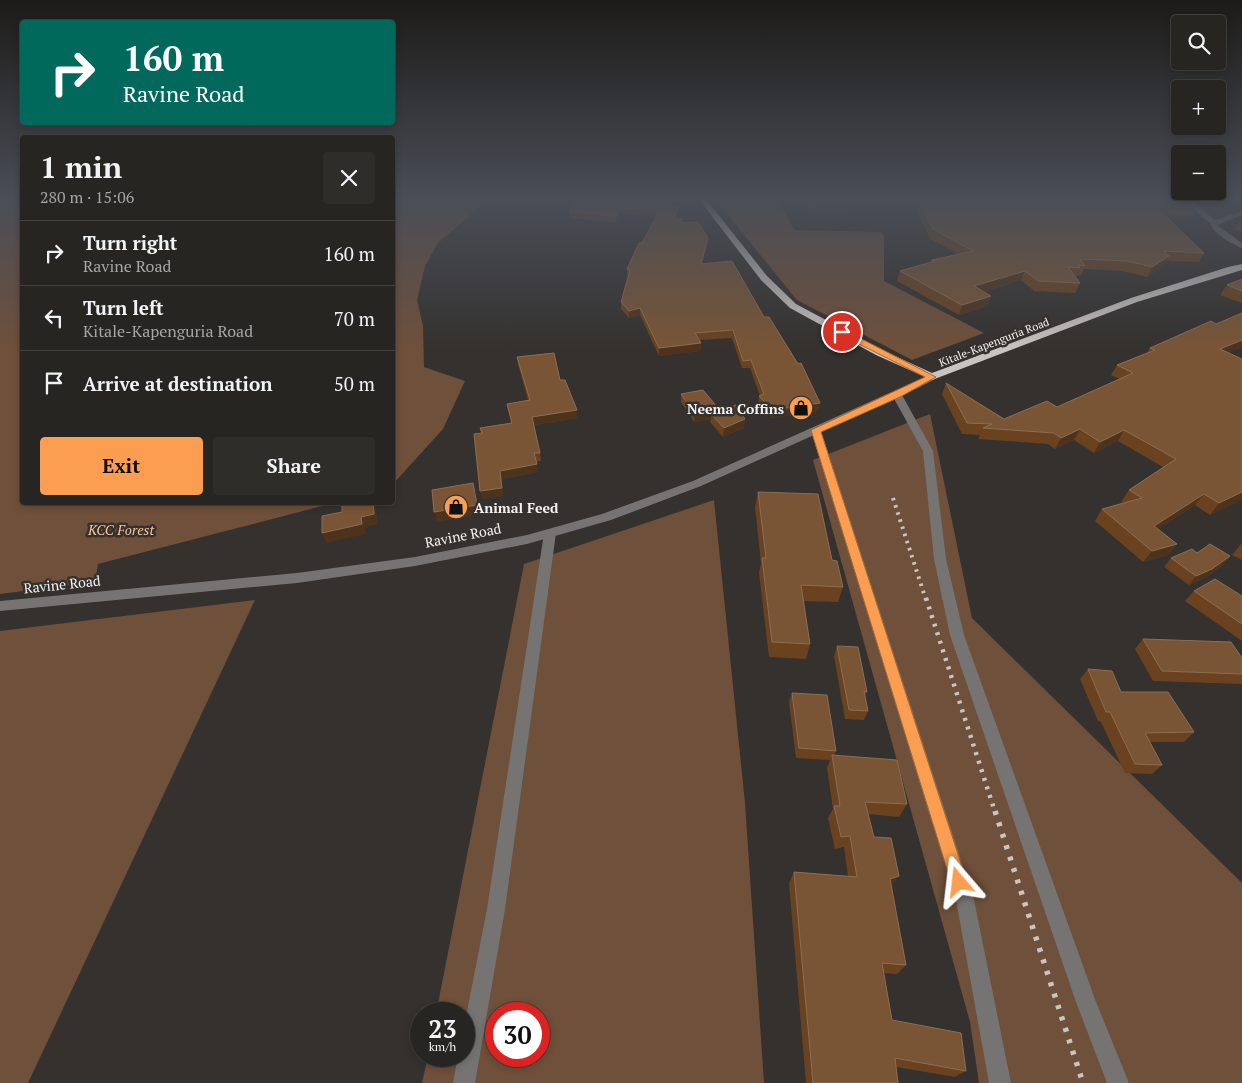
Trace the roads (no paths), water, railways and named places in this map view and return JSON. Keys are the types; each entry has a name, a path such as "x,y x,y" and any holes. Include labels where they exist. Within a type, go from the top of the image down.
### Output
{"highway":[{"name":"Kitale-Kapenguria Road","path":"741,249 764,278 794,306 880,353 932,377 1134,300 1242,267"},
{"name":"Kitale-Kapenguria Road","path":"1231,269 1242,260"}],"street":[{"name":"Ravine Road","path":"0,606 275,579 374,567 475,551 603,518 681,490 897,395 932,377"},
{"path":"897,395 928,451 940,559 957,635 1083,993 1118,1083"},
{"path":"816,430 965,900 1000,1083"},
{"path":"464,1083 496,908 550,532"}],"railway":[{"path":"893,498 926,600"},
{"path":"926,598 995,812"},
{"path":"995,811 1083,1083"}],"place":[{"name":"Neema Coffins","path":"801,408"},
{"name":"Animal Feed","path":"456,507"}],"park label":[{"name":"KCC Forest","path":"121,529"}]}
